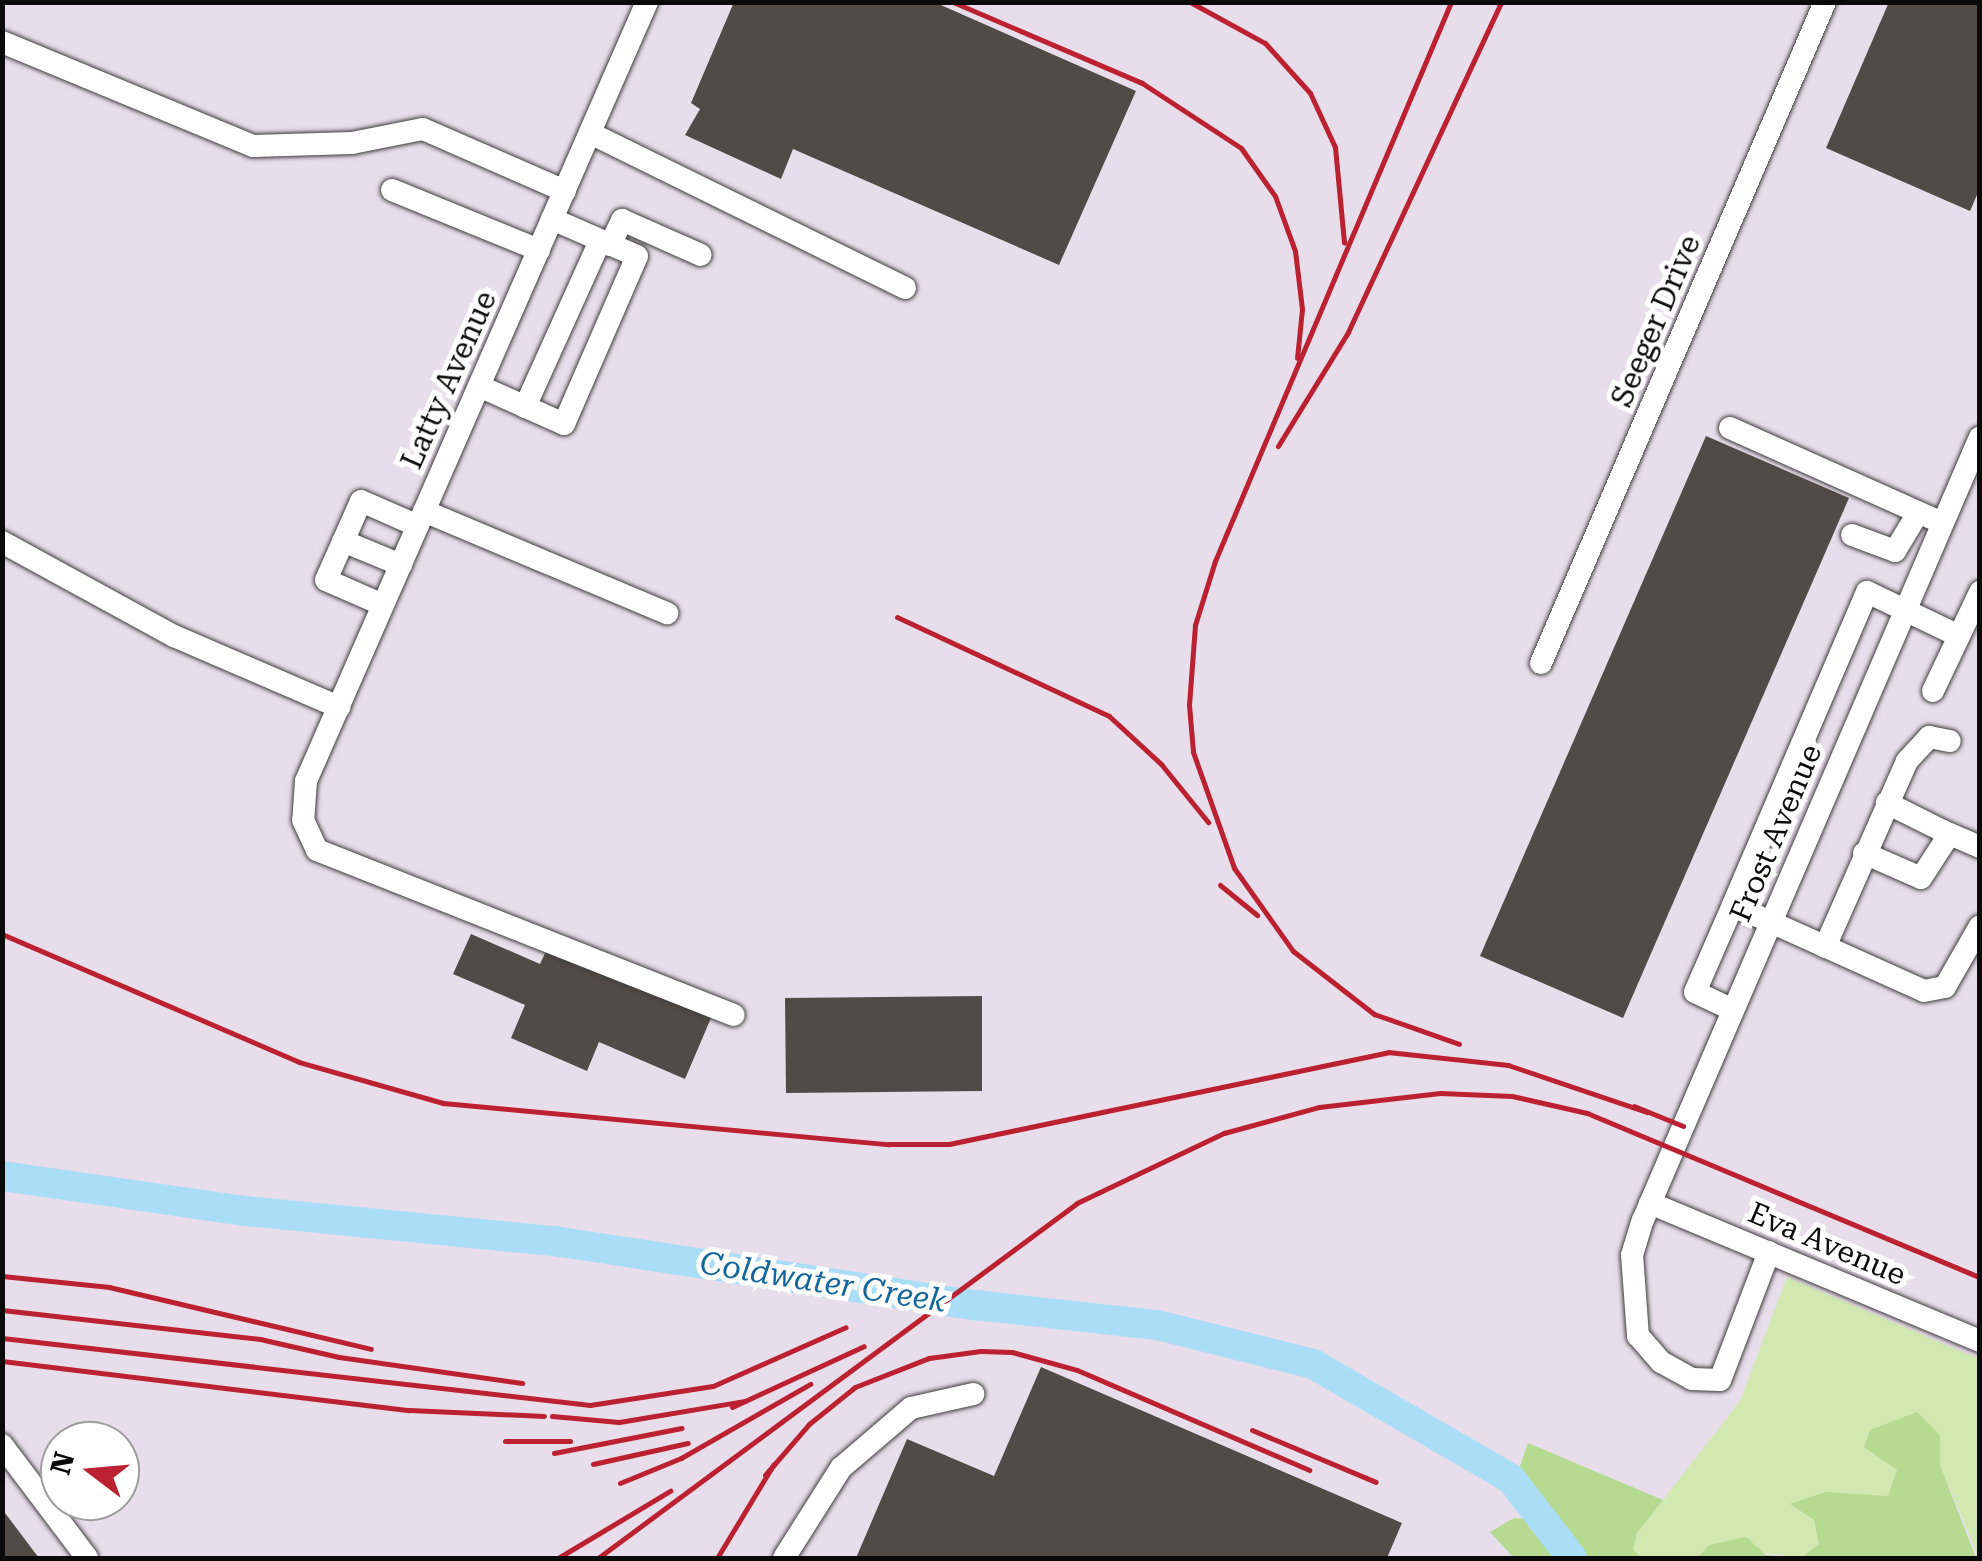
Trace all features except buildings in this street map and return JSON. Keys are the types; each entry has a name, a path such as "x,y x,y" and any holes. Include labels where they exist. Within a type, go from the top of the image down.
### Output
{"street":[{"name":"Latty Avenue","path":"647,2 306,781 303,820 316,850 734,1015"},
{"name":"Seeger Drive","path":"1541,663 1825,2"},
{"path":"2,42 253,146 352,143 423,128 564,191"},
{"path":"590,133 905,288"},
{"path":"392,190 539,250"},
{"path":"479,386 564,424 637,256 552,218"},
{"path":"525,407 605,243 622,220 702,254"},
{"path":"1730,428 1942,524"},
{"name":"Frost Avenue","path":"1769,1252 1720,1380 1692,1380 1660,1362 1638,1336 1632,1255 1650,1202 1942,524 1973,470 1980,437"},
{"path":"384,605 326,580 360,501 421,518 667,613"},
{"path":"1852,535 1895,551 1918,513"},
{"path":"343,541 401,565"},
{"path":"2,542 174,636 338,707"},
{"path":"1733,1010 1695,992 1860,601 1867,592 1877,593 1959,636"},
{"path":"1933,691 1977,603"},
{"path":"1825,947 1907,761 1929,736 1950,741"},
{"path":"1887,803 1980,847"},
{"path":"1864,853 1920,878 1946,841 1943,831"},
{"path":"1733,905 1924,991 1945,987 1980,926"},
{"name":"Eva Avenue","path":"1650,1202 1980,1341"},
{"path":"784,1558 842,1468 911,1408 973,1394"},
{"path":"2,1445 87,1558"}],"shaded area":[{"path":"3,3 1979,3 1979,1558 3,1558"}],"green space":[{"path":"1787,1277 1979,1359 1979,1558 1940,1465 1940,1435 1870,1430 1864,1447 1897,1470 1888,1496 1825,1493 1791,1505 1814,1520 1819,1544 1801,1558 1709,1545 1697,1558 1642,1558 1633,1550 1637,1533 1740,1401"},
{"path":"1917,1412 1940,1435 1940,1465 1976,1558 1801,1558 1819,1544 1814,1520 1790,1504 1825,1492 1888,1496 1897,1470 1864,1447 1870,1430"},
{"path":"1528,1443 1663,1500 1637,1533 1633,1550 1642,1558 1587,1558 1518,1472"},
{"path":"1514,1518 1527,1519 1560,1558 1514,1558 1490,1532"},
{"path":"1746,1537 1766,1555 1801,1558 1697,1558 1709,1545"}],"waterway":[{"name":"Coldwater Creek","path":"2,1176 246,1211 561,1242 975,1305 1157,1325 1313,1364 1511,1479 1572,1558"}],"railway":[{"path":"953,2 1142,83 1241,148 1275,196 1295,251 1302,309 1297,358"},
{"path":"1190,2 1265,43 1310,93 1335,147 1344,243"},
{"path":"1451,2 1215,561 1195,625 1189,705 1193,752 1234,868 1293,951 1374,1014 1459,1044"},
{"path":"1278,446 1348,332 1501,2"},
{"path":"897,617 1109,716 1161,764 1208,822"},
{"path":"1220,885 1257,915"},
{"path":"2,934 299,1062 443,1103 889,1144 949,1144 1388,1052 1508,1065 1647,1112"},
{"path":"598,1558 1077,1203 1224,1133 1319,1107 1440,1093 1512,1096 1587,1113 1980,1277"},
{"path":"1634,1106 1683,1126"},
{"path":"2,1276 109,1287 371,1349"},
{"path":"2,1310 260,1339 339,1357 522,1383"},
{"path":"2,1338 590,1405 713,1386 846,1327"},
{"path":"732,1407 864,1346"},
{"path":"765,1475 809,1424 855,1387 929,1358 981,1351 1012,1352 1077,1370 1309,1470"},
{"path":"2,1361 409,1410 544,1416"},
{"path":"620,1483 681,1458 810,1384"},
{"path":"552,1416 619,1422 745,1401"},
{"path":"554,1453 682,1428"},
{"path":"1252,1430 1376,1482"},
{"path":"505,1441 570,1441"},
{"path":"593,1464 688,1443"},
{"path":"717,1558 773,1465"},
{"path":"558,1558 670,1491"}]}
